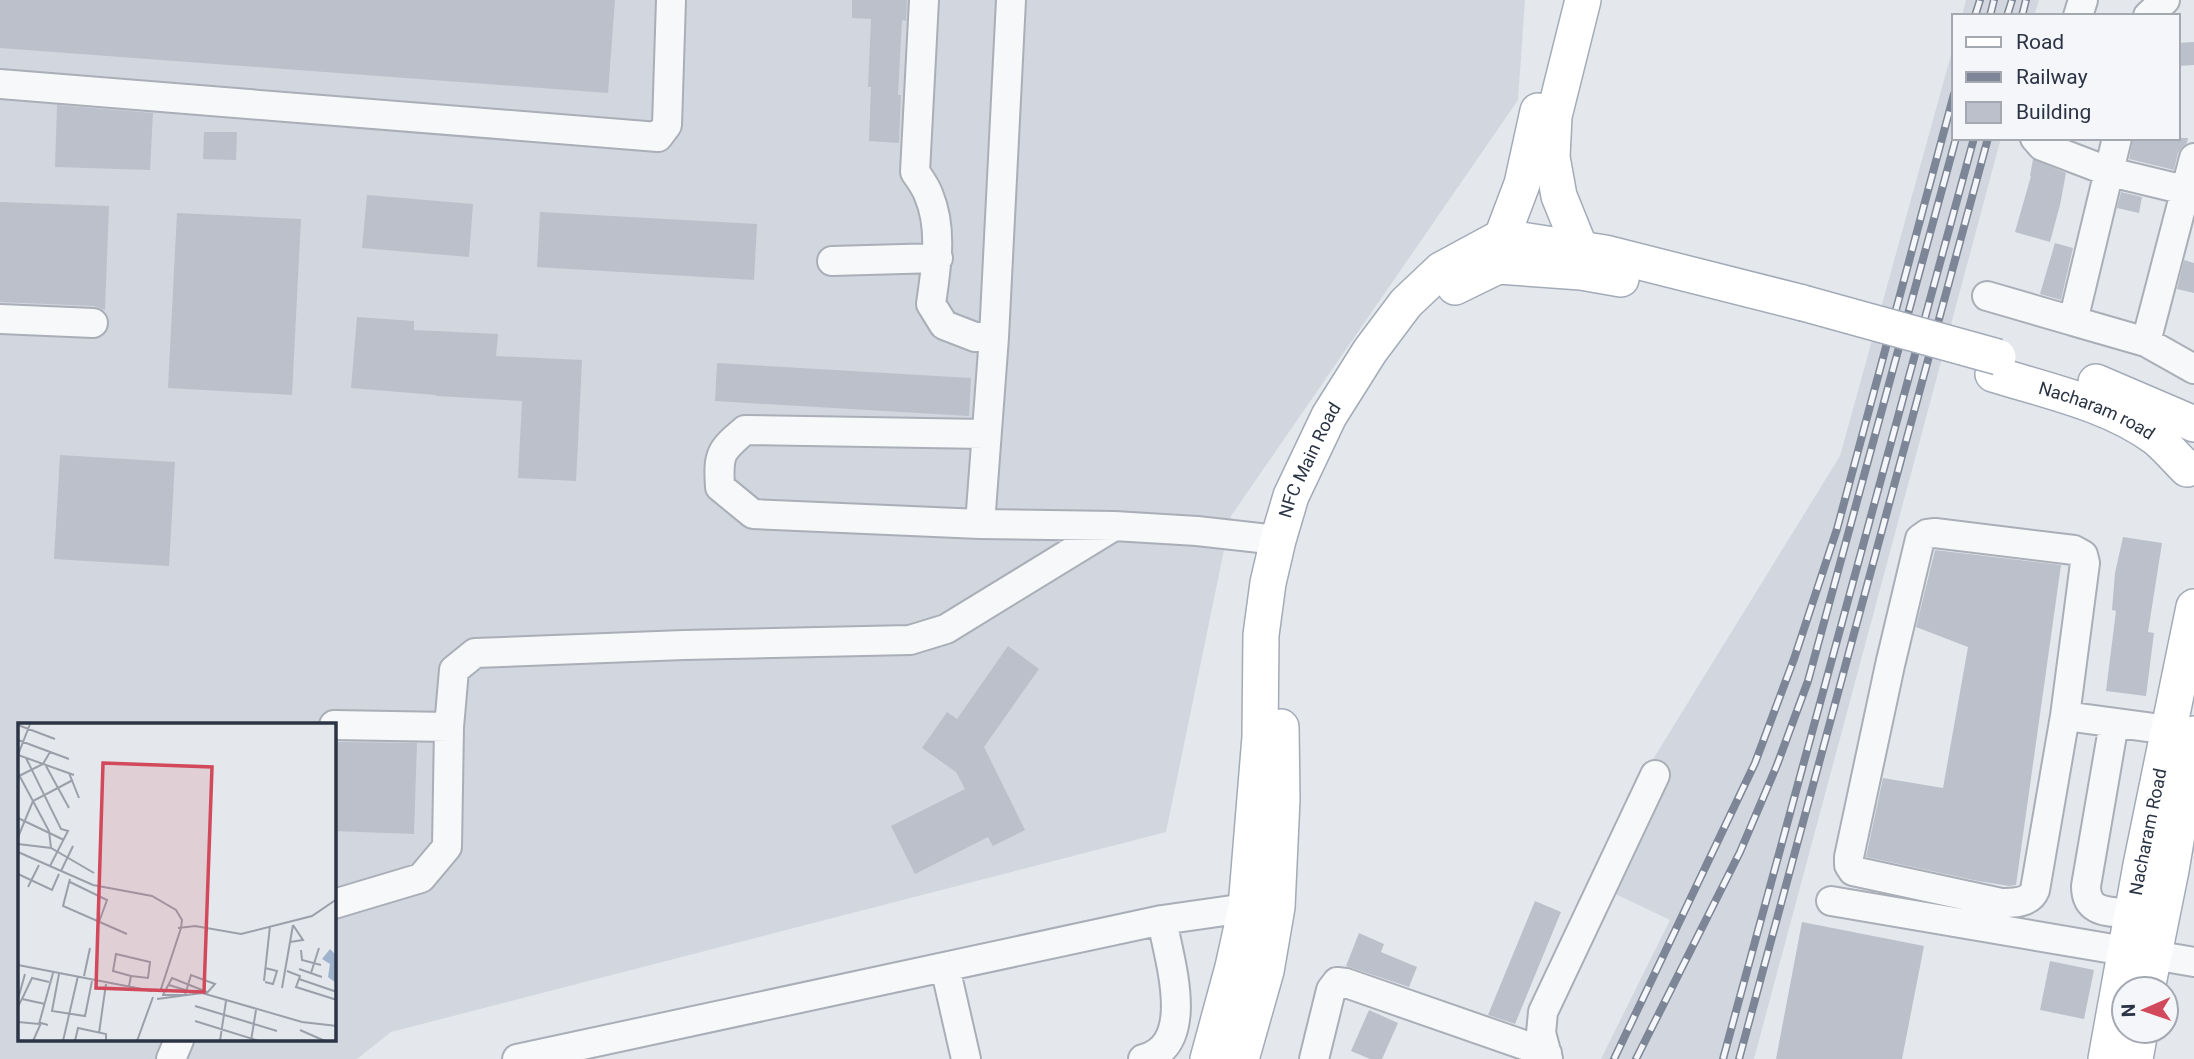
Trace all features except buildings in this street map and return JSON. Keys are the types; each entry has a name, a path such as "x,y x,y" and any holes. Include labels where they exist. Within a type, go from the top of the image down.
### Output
{"main road":[{"path":"1562,0 1522,184 1500,251 1580,260 1801,312 1996,366"},
{"path":"1580,260 1559,196 1552,157 1554,116 1583,0"},
{"name":"NFC Main Road","path":"1208,1059 1246,908 1259,737 1261,635 1268,583 1291,496 1329,416 1370,351 1406,303 1441,270 1500,251"},
{"name":"NFC Main Road","path":"1241,1059 1266,971 1277,907 1282,799 1280,664 1284,609 1300,542 1316,496 1349,427 1387,359 1448,290 1500,251"},
{"name":"Nacharam road","path":"1996,366 2098,383 2194,424"},
{"name":"Nacharam road","path":"1996,366 2124,420 2157,439 2192,469"},
{"name":"Nacharam Road","path":"2144,975 2132,914 2182,728 2194,607"},
{"name":"Nacharam Road","path":"2106,1059 2189,790 2182,728"}],"street":[{"path":"0,84 658,137 667,125 671,0"},
{"path":"924,0 915,172 929,195 936,225 938,258 931,304 944,325 975,337 994,337"},
{"path":"980,524 994,337 1011,0"},
{"path":"2150,14 2165,0"},
{"path":"2037,140 2042,146 2110,172 2189,190"},
{"path":"2073,321 2117,140"},
{"path":"2146,342 2189,190 2194,158"},
{"path":"832,261 938,258"},
{"path":"1987,296 2146,342 2194,369"},
{"path":"0,319 93,323"},
{"path":"985,434 745,430 725,446 719,466 720,487 753,514 980,524 1114,526 1279,540"},
{"path":"336,903 421,878 447,847 449,727 454,670 475,653 910,640 946,629 1114,526"},
{"path":"1935,533 2074,550 2083,555 2085,563 2065,716 2033,895 2015,903 2001,903 1853,871 1849,865 1849,857 1920,539 1935,533"},
{"path":"2065,716 2182,728"},
{"path":"2114,723 2086,897 2089,904 2096,908 2132,914"},
{"path":"336,725 449,727"},
{"path":"1547,1056 1541,1033 1543,1012 1655,775"},
{"path":"1830,901 2194,962"},
{"path":"517,1059 1162,920 1246,908"},
{"path":"1143,1059 1155,1056 1170,1038 1177,1020 1176,994 1162,920"},
{"path":"945,967 966,1059"},
{"path":"1314,1059 1331,989 1337,982 1547,1056"},
{"path":"171,1059 178,1042"}],"shaded area":[{"path":"0,0 1525,0 1518,100 1231,516 1166,832 391,1032 357,1059 0,1059"},
{"path":"1966,0 2039,0 2035,14 1962,14"},
{"path":"1952,51 1952,140 2000,140 1754,1059 1601,1059 1670,920 1588,881 1655,756 1840,456"}],"railway":[{"path":"1976,14 1980,0"},
{"path":"1990,14 1994,0"},
{"path":"2008,14 2012,0"},
{"path":"2022,14 2026,0"},
{"path":"1614,1059 1755,763 1794,659 1837,529 1952,101"},
{"path":"1636,1059 1740,852 1777,765 1808,681 1955,140"},
{"path":"1723,1059 1973,140"},
{"path":"1739,1059 1987,140"}]}
